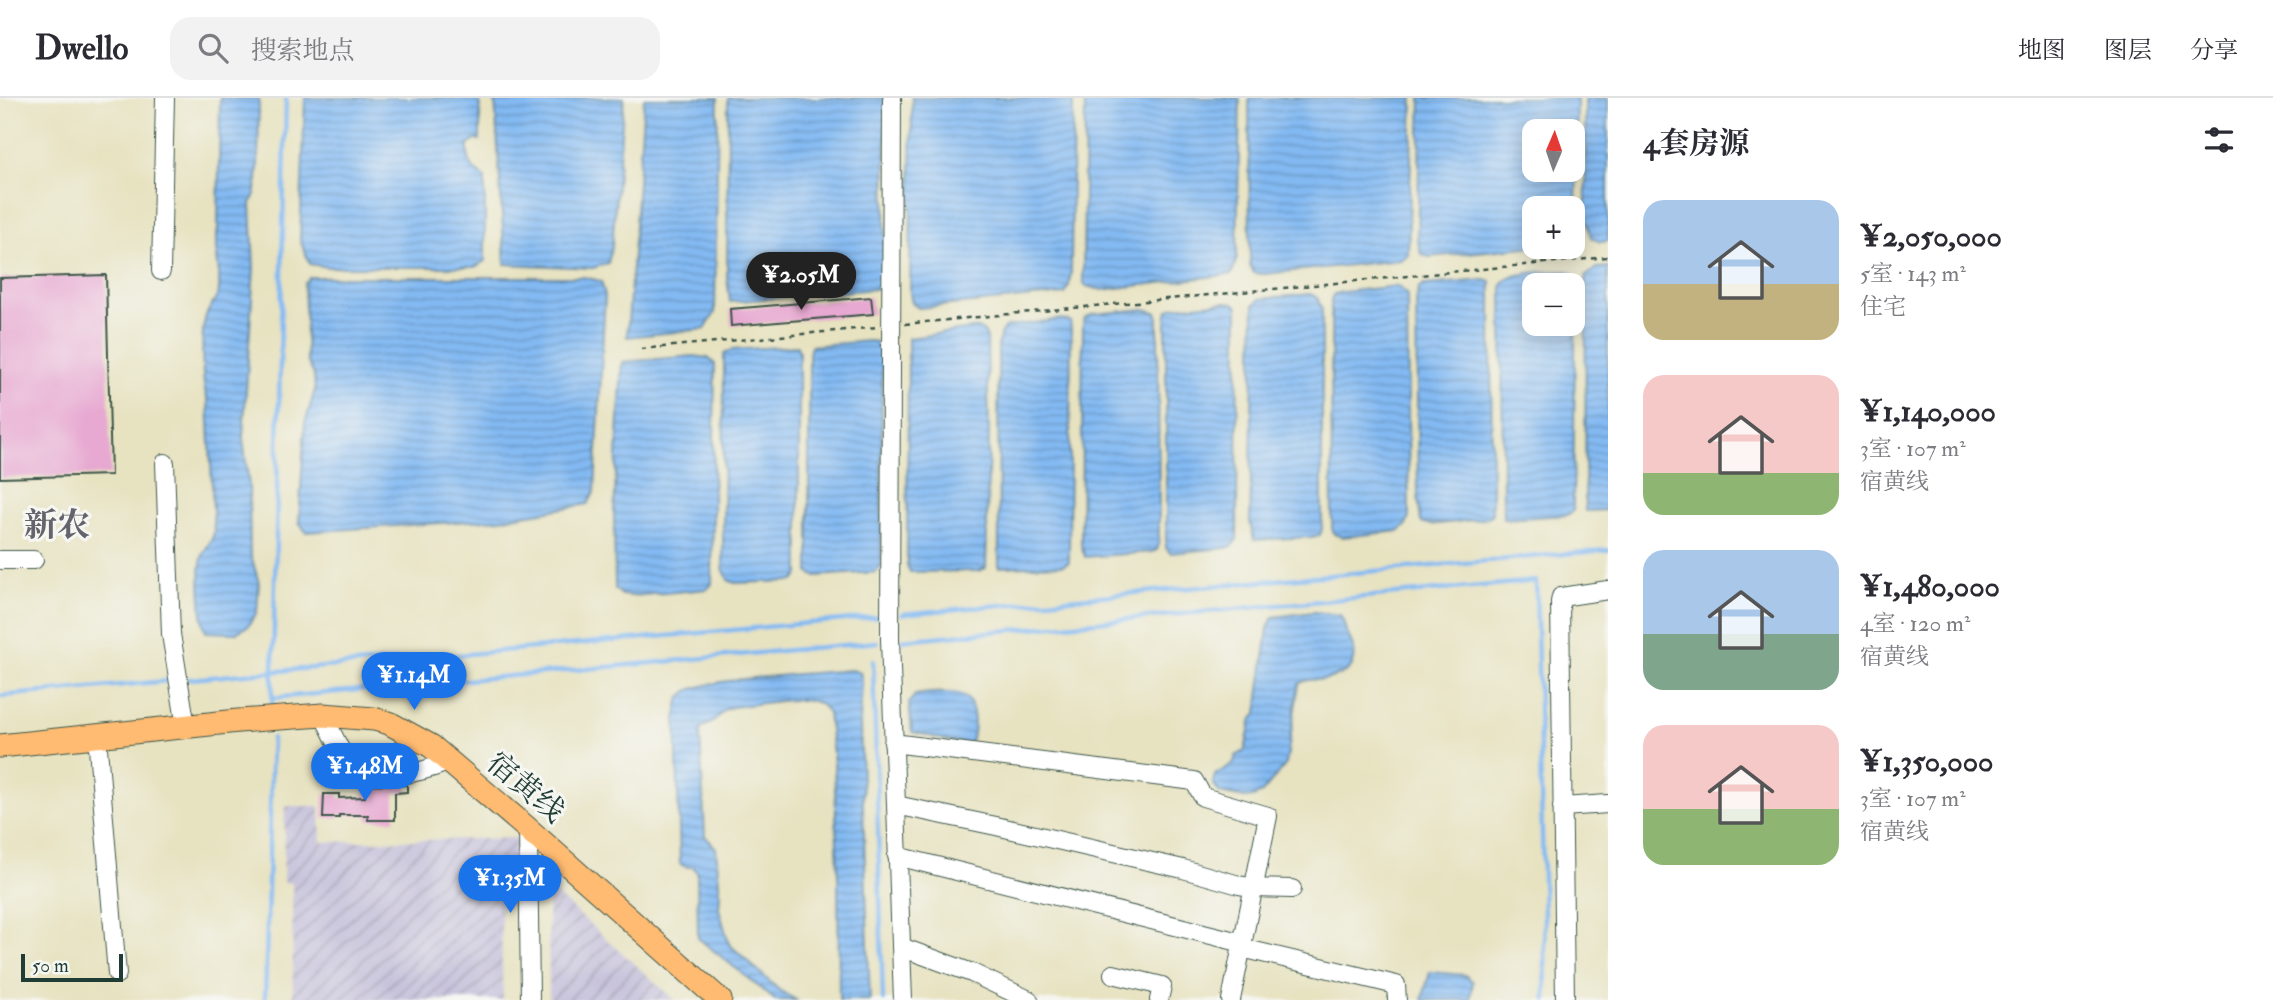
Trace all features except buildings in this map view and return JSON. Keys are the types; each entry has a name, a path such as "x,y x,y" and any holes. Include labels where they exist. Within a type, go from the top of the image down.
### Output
{"main road":[{"name":"宿黄线","path":"0,746 323,715 374,719 389,723 430,746 528,829 720,1000"}],"street":[{"path":"161,271 165,98"},
{"path":"892,98 890,639 903,1000"},
{"path":"165,463 172,634 186,727"},
{"path":"0,560 34,560"},
{"path":"1565,1000 1559,613 1561,597 1608,590"},
{"path":"323,715 342,753 354,770 373,775 418,774 448,762"},
{"path":"97,736 117,974"},
{"path":"893,743 1194,782 1203,797 1268,816 1231,1000"},
{"path":"1562,807 1608,804"},
{"path":"896,805 996,826 1254,888 1292,888"},
{"path":"528,829 530,1000"},
{"path":"897,856 1396,985 1397,1000"},
{"path":"901,947 972,973 1029,1000"},
{"path":"1114,974 1162,986 1159,1000"}],"path":[{"path":"641,349 1608,257"}],"shaded area":[{"path":"285,806 320,806 321,842 516,838 517,880 500,881 503,1000 293,1000 292,883 283,882"},
{"path":"548,887 675,1000 549,1000"}],"water":[{"path":"220,98 259,98 258,168 256,191 251,204 254,268 243,438 249,486 250,552 259,583 257,612 248,626 236,633 206,632 200,584 202,558 214,533 208,400 204,384 202,348 205,319 219,289 216,244"},
{"path":"305,98 480,98 480,140 468,145 468,150 473,168 485,178 485,261 475,267 328,267 310,264 300,240"},
{"path":"495,98 624,98 612,247 608,263 593,268 505,264"},
{"path":"644,98 718,98 715,313 705,329 627,337"},
{"path":"728,98 886,98 885,288 730,302 727,278"},
{"path":"912,98 1073,98 1071,272 1065,294 918,308 912,302"},
{"path":"1085,98 1240,98 1237,257 1232,274 1102,290 1085,286"},
{"path":"1249,98 1413,98 1408,255 1400,260 1254,273 1250,265"},
{"path":"1421,98 1577,98 1577,119 1522,119 1522,182 1576,182 1576,196 1522,196 1522,247 1429,257 1421,254 1417,238"},
{"path":"1585,98 1608,98 1608,241 1600,242 1591,237 1586,218"},
{"path":"1608,267 1608,510 1585,511 1586,276 1597,268"},
{"path":"1568,271 1572,273 1532,273"},
{"path":"1522,274 1522,336 1575,336 1573,511 1567,515 1503,519 1502,284"},
{"path":"310,277 583,277 601,281 605,295 595,491 588,504 500,519 306,532 299,522 305,423 315,390 314,375 307,361 304,284"},
{"path":"1485,280 1491,282 1492,514 1488,518 1431,525 1421,522 1418,498 1418,289 1424,285"},
{"path":"1397,286 1407,294 1409,517 1406,526 1400,531 1342,537 1334,534 1332,528 1331,301 1334,294 1342,292"},
{"path":"1310,294 1317,297 1322,310 1322,529 1320,535 1311,537 1254,540 1250,522 1254,305 1260,299"},
{"path":"1234,303 1238,307 1237,539 1233,546 1225,548 1170,553 1166,548 1166,318 1168,310 1173,307"},
{"path":"1145,309 1156,312 1158,318 1159,544 1157,550 1152,552 1085,557 1081,545 1083,323 1085,318 1093,314"},
{"path":"1061,319 1070,321 1071,329 1069,562 1063,565 999,567 998,344 1001,332 1006,327"},
{"path":"978,328 987,338 989,432 986,568 979,571 910,572 907,565 908,338"},
{"path":"876,342 882,358 881,567 876,572 815,576 809,573 809,354 811,346"},
{"path":"797,346 799,575 794,581 735,583 728,580 723,568 724,353 732,350"},
{"path":"694,356 708,358 715,364 712,584 707,589 622,595 615,589 614,512 622,362"},
{"path":"1314,612 1340,615 1354,652 1352,664 1343,673 1299,684 1286,764 1262,793 1245,798 1220,793 1213,783 1215,775 1234,763 1236,756 1245,750 1251,722 1257,713 1268,628 1273,617"},
{"path":"851,670 860,672 862,681 860,722 870,1000 839,1000 834,763 828,713 820,704 808,700 732,707 700,731 705,836 716,848 719,909 729,944 779,990 796,1000 775,1000 698,938 697,873 694,867 680,864 676,718 678,704 685,693 714,683"},
{"path":"956,693 968,700 974,719 970,744 912,732 909,703 915,695"},
{"path":"1430,972 1465,975 1473,982 1470,1000 1422,1000"}],"waterway":[{"path":"272,713 286,98"},
{"path":"902,614 1608,550"},
{"path":"902,640 1536,581 1546,1000"},
{"path":"190,679 877,617"},
{"path":"272,698 877,642"},
{"path":"873,660 883,1000"},
{"path":"0,696 168,681"},
{"path":"265,1000 272,738"}],"district":[{"name":"新农","path":"57,524"}]}
